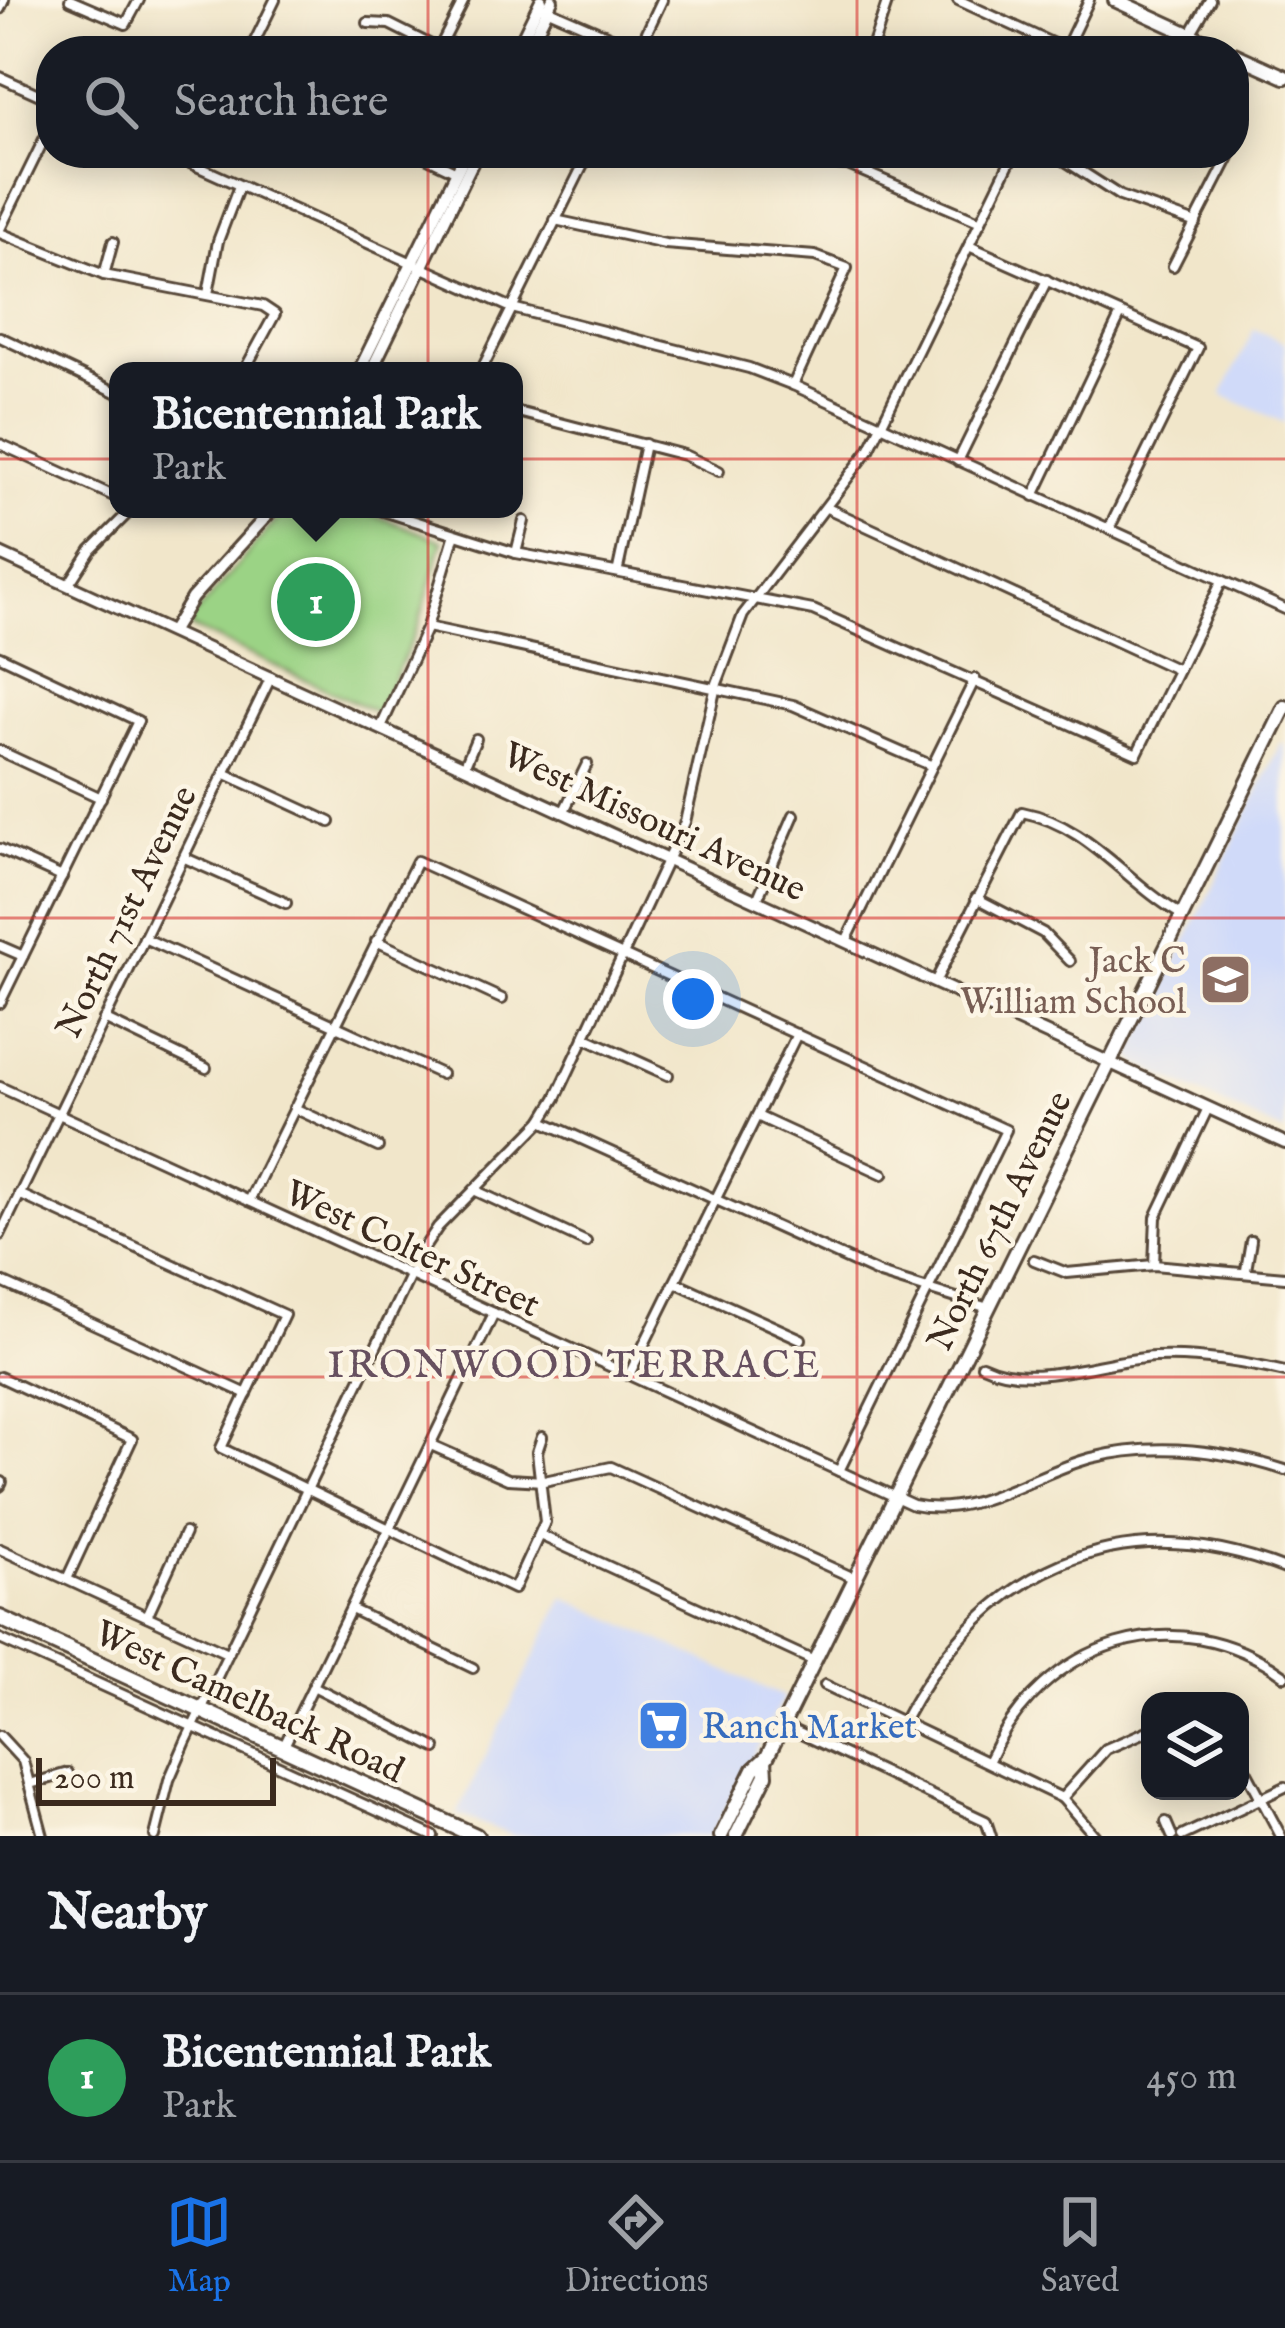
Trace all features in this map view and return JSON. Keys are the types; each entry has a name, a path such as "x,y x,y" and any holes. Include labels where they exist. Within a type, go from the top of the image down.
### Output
{"main road":[{"path":"1114,0 1194,36"},
{"path":"1249,61 1285,77"},
{"name":"North 67th Avenue","path":"736,1836 766,1775 766,1760 782,1726 1285,707"},
{"name":"West Camelback Road","path":"0,1618 476,1836"},
{"name":"North 67th Avenue","path":"721,1836 754,1769 766,1760"}],"street":[{"path":"0,8 4,0"},
{"path":"70,0 126,24 140,0"},
{"path":"257,36 275,0"},
{"path":"445,36 464,0"},
{"path":"645,36 662,0"},
{"path":"876,36 888,0"},
{"path":"958,0 1036,36"},
{"path":"1073,36 1090,0"},
{"path":"1190,34 1210,0"},
{"path":"544,4 613,36"},
{"path":"525,36 544,4"},
{"path":"532,36 544,4"},
{"path":"368,23 389,24 412,36"},
{"path":"0,77 36,93"},
{"path":"36,156 0,231 104,275 250,301 275,314 249,362"},
{"path":"200,168 512,308 749,368 794,385 1285,609"},
{"path":"447,168 461,175"},
{"path":"461,175 463,168"},
{"path":"375,362 466,168"},
{"path":"485,362 581,168"},
{"path":"855,168 981,222"},
{"path":"155,1836 169,1780 200,1710 410,1275 438,1227 542,1121 584,1037 669,860 695,790 728,646 754,596 827,508 881,426 1007,168"},
{"path":"1076,168 1120,196 1196,223"},
{"path":"1173,266 1223,168"},
{"path":"208,294 218,241 239,186"},
{"path":"555,220 665,244 814,256 847,268 794,385"},
{"path":"104,275 113,242"},
{"path":"969,246 1198,348 1109,529"},
{"path":"364,362 416,268"},
{"path":"958,460 1047,280"},
{"path":"1034,496 1121,314"},
{"path":"0,337 109,389"},
{"path":"523,413 645,444 719,471"},
{"path":"0,444 109,495"},
{"path":"618,569 645,444"},
{"path":"827,508 1178,670"},
{"path":"69,584 91,550 123,518"},
{"path":"172,631 192,598 265,518"},
{"path":"413,518 516,554 754,596 849,622 1137,754 1222,580"},
{"path":"516,554 524,521"},
{"path":"381,727 427,627 454,536"},
{"name":"West Missouri Avenue","path":"0,554 1285,1143"},
{"path":"427,627 522,651 716,686 816,713 930,766"},
{"path":"0,656 138,721 0,1003"},
{"name":"North 71st Avenue","path":"0,1235 271,677"},
{"path":"846,941 975,679"},
{"path":"464,765 476,739"},
{"path":"0,751 101,798"},
{"path":"564,812 587,764"},
{"path":"226,774 330,822"},
{"path":"934,982 1022,812 1091,842 1154,898 1182,915"},
{"path":"757,900 794,814"},
{"path":"0,849 62,877"},
{"path":"185,858 286,903"},
{"path":"248,1201 417,861 623,952 1006,1130 838,1471"},
{"path":"976,898 1043,933 1070,962"},
{"path":"144,938 441,1074"},
{"path":"376,941 502,999"},
{"path":"0,946 22,956"},
{"path":"104,1019 206,1068"},
{"path":"629,1376 797,1034"},
{"path":"584,1037 668,1075"},
{"name":"West Colter Street","path":"0,1087 925,1508 965,1505 1120,1452 1197,1450 1285,1470"},
{"path":"294,1108 378,1147"},
{"path":"1154,1265 1156,1217 1208,1108"},
{"path":"757,1116 883,1174"},
{"path":"542,1121 880,1274 988,1308"},
{"path":"474,1190 586,1242"},
{"path":"19,1194 284,1315 221,1448 514,1589 542,1536 544,1481 538,1452 542,1437"},
{"path":"1246,1270 1251,1241"},
{"path":"1034,1260 1066,1273 1154,1265 1285,1277"},
{"path":"0,1281 247,1394"},
{"path":"675,1282 801,1339"},
{"path":"283,1748 494,1313"},
{"path":"982,1364 1032,1377 1104,1361 1186,1357 1285,1372"},
{"path":"0,1377 132,1439 67,1580"},
{"path":"430,1445 508,1479 544,1481 611,1467 856,1579"},
{"path":"147,1616 185,1533"},
{"path":"542,1536 814,1661"},
{"path":"903,1722 941,1656 983,1611 1019,1585 1079,1557 1126,1546 1180,1545 1254,1557 1285,1569"},
{"path":"0,1549 227,1653"},
{"path":"351,1609 472,1668"},
{"path":"989,1760 1010,1719 1046,1679 1103,1647 1164,1635 1223,1642 1285,1676"},
{"name":"West Camelback Road","path":"0,1639 433,1836"},
{"path":"825,1685 1061,1798 1095,1836"},
{"path":"313,1686 436,1748"},
{"path":"782,1726 991,1832"},
{"path":"1061,1798 1106,1749 1141,1734"},
{"path":"5,1739 30,1784 43,1836"},
{"path":"30,1784 68,1773"},
{"path":"1249,1775 1281,1836"},
{"path":"1182,1836 1285,1787"},
{"path":"1166,1822 1172,1836"}],"shaded area":[{"path":"1254,329 1285,343 1285,423 1222,395"},
{"name":"Jack C William School","path":"1281,743 1285,745 1285,1133 1138,1064 1131,1056"},
{"path":"564,1597 784,1697 711,1836 514,1836 457,1814"}],"green space":[{"path":"278,518 383,518 443,541 419,624 378,713 190,627 193,617"}],"place":[{"name":"Bicentennial Park","path":"316,602"},
{"name":"Jack C William School","path":"1225,980"},
{"name":"Ranch Market","path":"663,1725"}],"district":[{"name":"IRONWOOD TERRACE","path":"575,1363"}]}
